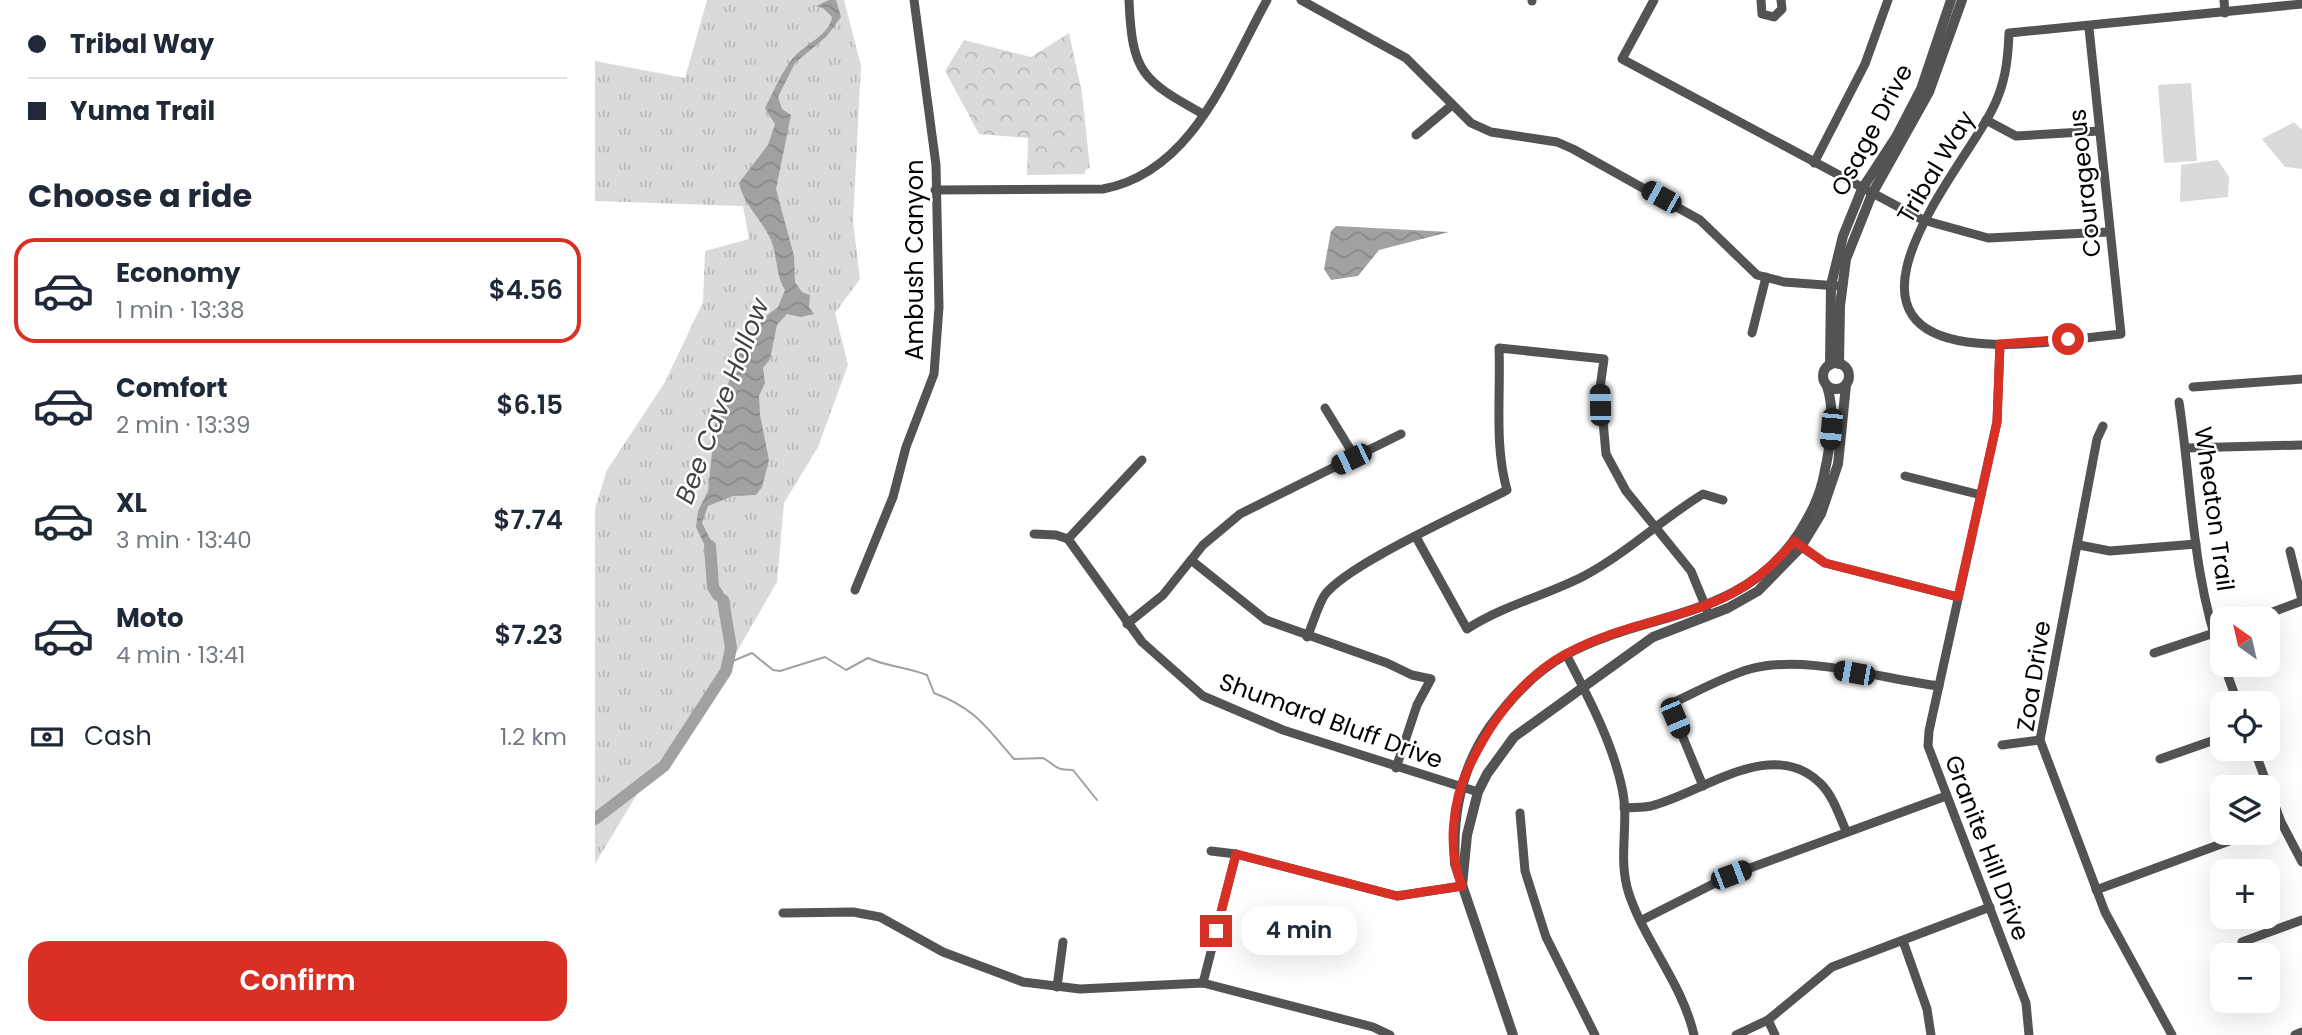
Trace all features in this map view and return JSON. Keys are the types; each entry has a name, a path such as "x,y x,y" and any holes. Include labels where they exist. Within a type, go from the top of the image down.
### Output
{"street":[{"name":"Ambush Canyon","path":"855,590 893,496 906,447 934,374 939,307 934,152 914,0"},
{"path":"1129,0 1134,49 1143,74 1157,88 1203,114"},
{"path":"935,190 1085,190 1121,186 1157,168 1188,139 1267,0"},
{"path":"1301,0 1406,58 1471,123 1491,132 1557,142 1661,197 1700,220 1737,259 1757,275 1836,285"},
{"path":"1654,0 1622,59 1923,220 1988,238 2108,232"},
{"path":"1761,0 1762,14 1774,17 1782,9 1781,0"},
{"path":"1814,163 1865,64 1888,0"},
{"name":"Osage Drive","path":"1834,365 1836,285 1843,236 1921,89 1951,0"},
{"name":"Osage Drive","path":"1867,191 1929,92 1947,50 1962,0"},
{"path":"2224,0 2225,13"},
{"path":"2089,28 2302,5"},
{"name":"Tribal Way","path":"2089,28 2009,33 2004,85 1986,120 1923,220 1903,274 1906,298 1913,313 1925,326 1952,339 2000,344 2121,334"},
{"name":"Courageous","path":"2089,28 2108,232 2121,334"},
{"path":"1416,135 1453,105"},
{"path":"1986,120 2016,136 2099,131"},
{"path":"1752,333 1766,277"},
{"name":"Granite Hill Drive","path":"2000,344 1997,422 1928,746 2026,1003 2029,1035"},
{"path":"1307,637 1325,596 1339,582 1416,537 1507,490 1502,470 1498,417 1499,348 1604,359 1600,388 1605,454 1626,491 1691,571 1707,611"},
{"path":"1462,886 1467,835 1478,792 1487,774 1514,737 1543,714 1584,690 1646,642 1707,611 1758,591 1797,544 1821,514 1838,464 1848,372 1834,365 1823,375 1827,386 1831,429 1822,484 1797,544"},
{"path":"2193,387 2302,379"},
{"path":"1827,386 1835,389 1846,385"},
{"name":"Wheaton Trail","path":"2179,402 2196,544 2210,622"},
{"path":"1325,408 1355,457"},
{"name":"Zoa Drive","path":"2103,426 2097,439 2041,740 2096,890 2172,1035"},
{"path":"1127,624 1163,595 1203,545 1241,514 1401,434"},
{"path":"2186,448 2302,444"},
{"path":"1034,534 1056,535 1068,539 1142,460"},
{"path":"1905,476 1981,495"},
{"path":"1416,537 1467,629 1495,611 1584,576 1631,547 1675,511 1703,494 1723,499"},
{"name":"Shumard Bluff Drive","path":"1068,539 1142,642 1203,696 1251,718 1396,768 1478,792"},
{"path":"1797,544 1825,563 1845,570 1958,597"},
{"path":"2079,545 2110,551 2196,544"},
{"path":"2280,609 2302,601 2290,551"},
{"path":"1191,560 1266,620 1307,637 1387,663 1412,675 1431,679 1417,705 1396,768"},
{"path":"1513,1035 1455,864 1453,838 1461,786 1483,737 1503,709 1532,678 1566,654 1607,637 1707,611"},
{"path":"2154,653 2210,634"},
{"path":"1566,654 1584,690 1622,788 1623,863 1629,894 1688,1009 1694,1035"},
{"path":"1703,786 1675,718 1666,706 1750,669 1784,664 1939,686"},
{"path":"2002,745 2041,740"},
{"path":"2161,759 2210,742"},
{"path":"2258,761 2281,822 2302,862"},
{"path":"1624,808 1650,806 1750,769 1775,764 1807,772 1822,785 1846,831"},
{"path":"1642,920 1731,875 1946,796"},
{"path":"1520,814 1525,871 1546,937 1595,1035"},
{"path":"2096,890 2218,845"},
{"path":"1210,851 1236,854 1397,896 1462,886"},
{"path":"1203,983 1236,854"},
{"path":"1736,1035 1769,1020 1832,967 1990,907"},
{"path":"783,913 853,912 880,916 943,952 990,972 1057,987 1080,989 1203,983 1263,996 1373,1027 1390,1035"},
{"path":"2242,942 2302,920"},
{"path":"1903,941 1927,1009 1931,1035"},
{"path":"1057,987 1063,942"},
{"path":"1769,1020 1775,1035"},
{"path":"2295,1035 2302,1032"}],"green space":[{"path":"707,0 844,0 861,66 853,221 860,279 835,313 848,365 818,447 784,503 777,582 736,653 642,786 595,864 595,508 607,470 665,382 703,302 705,251 749,239 743,206 595,201 595,61 685,78"},
{"path":"1069,33 1082,93 1090,168 1085,170 1085,174 1027,175 1028,138 979,134 945,71 964,40 1031,57"},
{"path":"2191,83 2197,161 2164,163 2158,85"},
{"path":"2294,122 2302,130 2302,169 2285,167 2262,139"},
{"path":"2218,160 2229,177 2228,197 2180,202 2181,165"}],"water":[{"path":"836,0 841,17 827,36 795,63 778,97 782,109 791,115 776,189 794,256 795,282 802,292 810,295 809,307 814,314 801,317 787,314 777,325 770,359 763,368 765,383 759,396 769,460 762,487 756,495 733,496 708,506 702,523 715,548 712,561 696,527 698,511 708,491 715,424 738,354 765,317 778,307 785,290 772,243 744,197 739,183 768,145 775,124 765,108 782,74 795,56 822,34 830,23 832,17 823,8 816,6"},
{"path":"1336,226 1449,232 1379,250 1358,276 1331,280 1324,269 1331,231"}],"waterway":[{"name":"Bee Cave Hollow","path":"710,546 713,587 718,595"},
{"name":"Bee Cave Hollow","path":"595,819 664,766 726,671 731,648 723,600"},
{"path":"728,663 752,653 773,670 780,671 825,657 846,670 868,658 927,675 934,693 970,712 1014,759 1043,758 1058,768 1073,770 1097,800"}],"route":[{"path":"1216,931 1236,854 1397,896 1462,886 1455,864 1453,838 1461,786 1483,737 1516,694 1532,678 1566,654 1607,637 1706,607 1729,597 1769,568 1794,541 1825,563 1845,570 1958,597 1997,422 2000,344 2068,339"}]}
